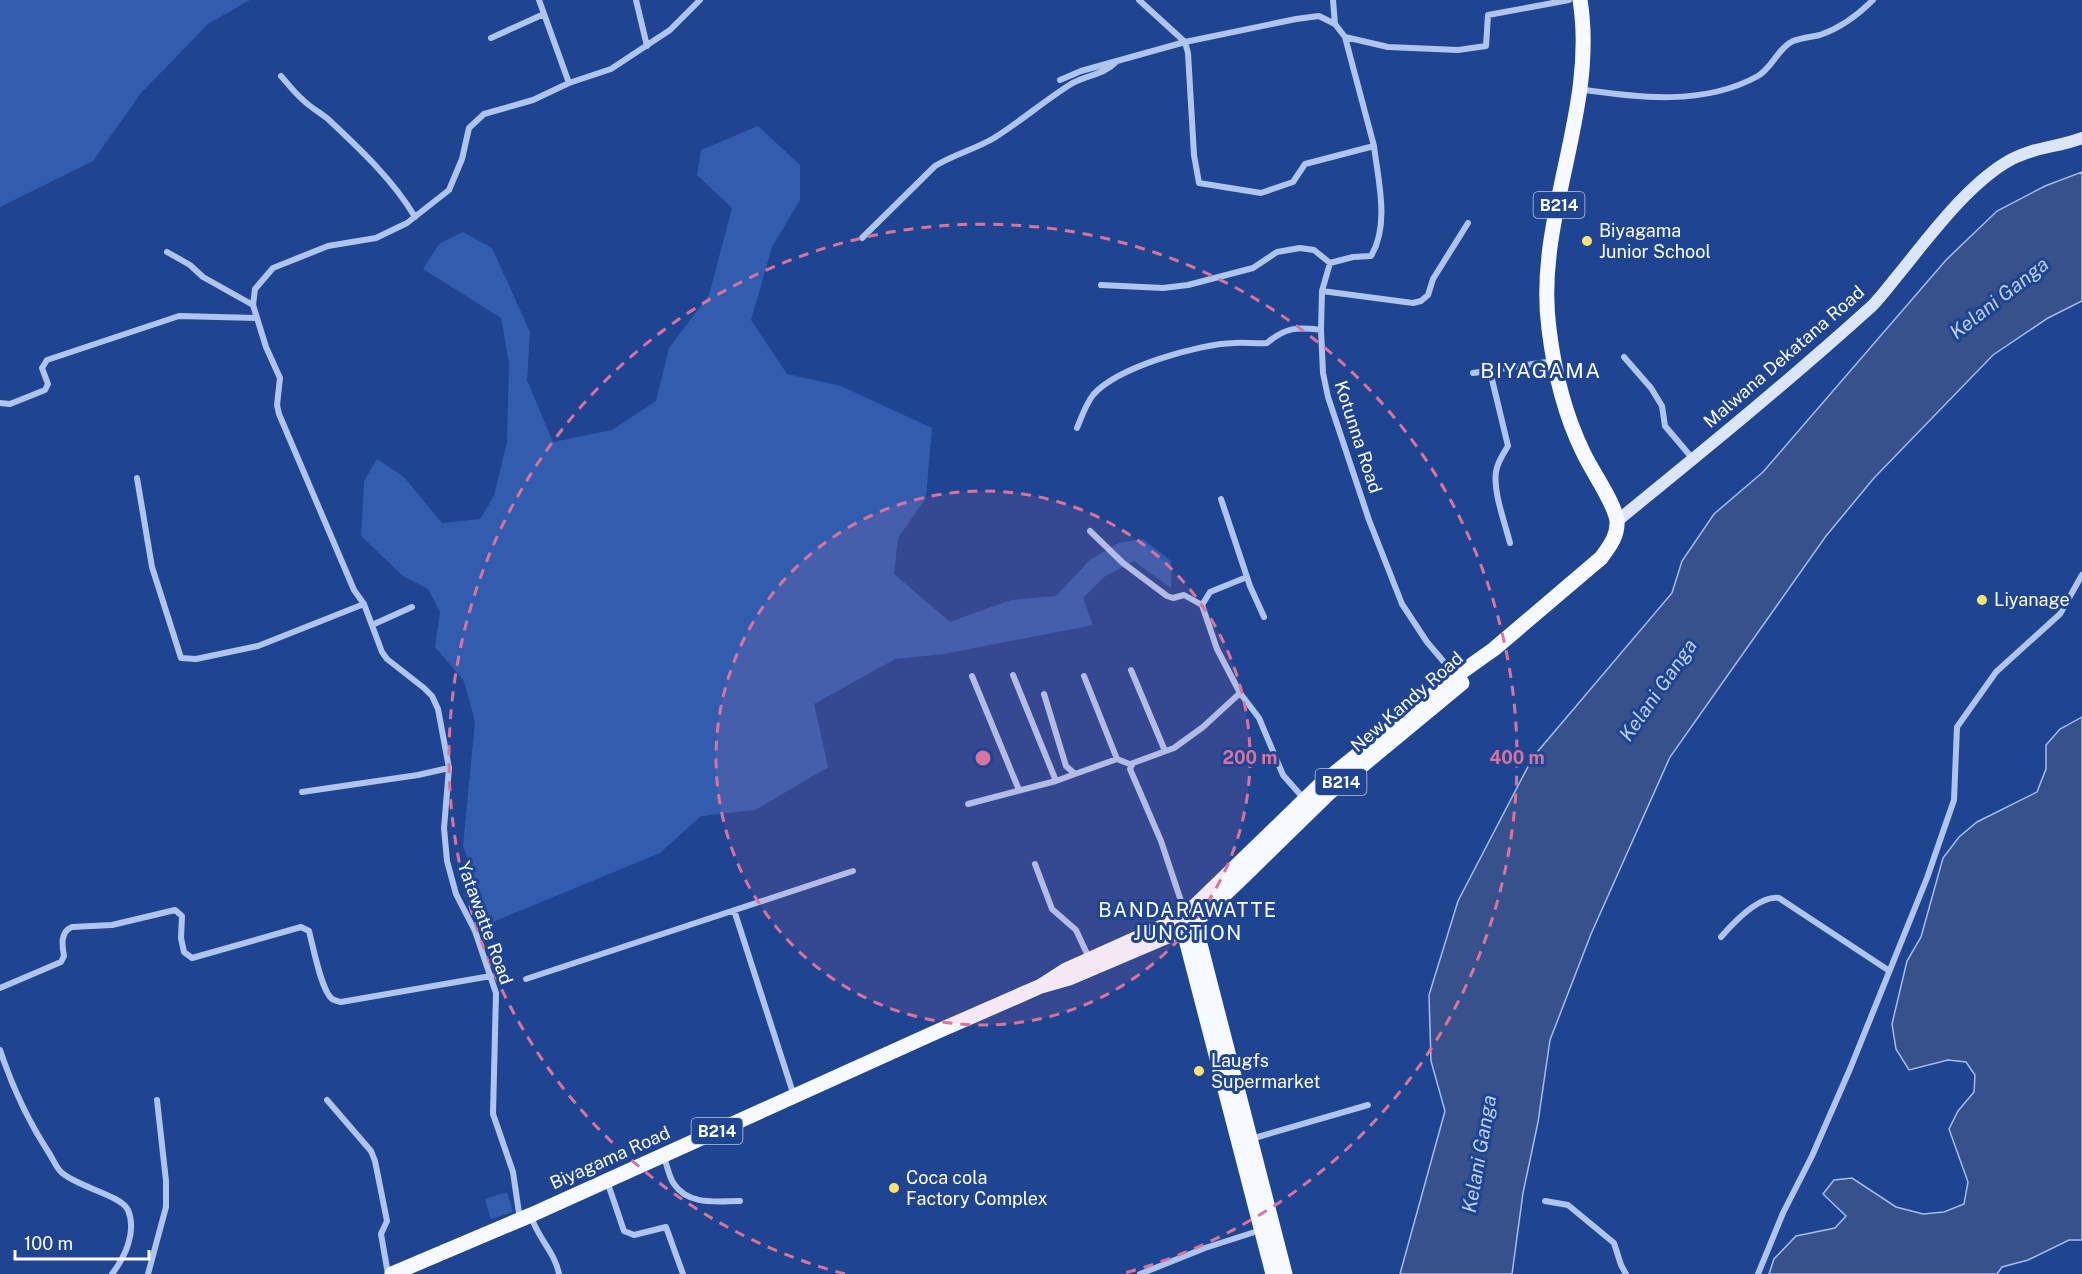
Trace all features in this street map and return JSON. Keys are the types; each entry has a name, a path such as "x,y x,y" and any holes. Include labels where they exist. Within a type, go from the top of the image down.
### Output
{"main road":[{"name":"B214","path":"1580,0 1583,38 1579,89 1550,252 1546,307 1554,360 1575,433 1583,453 1610,502 1617,521"},
{"name":"Malwana Dekatana Road","path":"1617,521 1874,304 1932,234 1984,178 2002,164 2027,152 2068,144 2082,138"},
{"name":"New Kandy Road","path":"1187,918 1308,804 1349,775 1600,558 1612,543 1617,521"},
{"name":"Biyagama Road","path":"1041,987 1065,970 1089,958 1187,918"},
{"name":"Biyagama Road","path":"390,1274 526,1218 794,1096 1041,987 1069,978 1187,918"},
{"path":"1187,918 1245,1140 1285,1274"},
{"path":"1245,1140 1272,1274"}],"street":[{"path":"539,0 569,83"},
{"path":"636,0 647,46"},
{"path":"167,252 253,305 255,289 273,268 328,246 376,238 407,223 449,190 462,159 469,128 484,114 533,99 569,83 611,69 670,30 700,0"},
{"path":"1139,0 1185,42 1188,53 1194,155 1199,183 1261,193 1293,182 1305,164 1374,146"},
{"path":"1333,0 1335,24"},
{"path":"1346,37 1388,47 1458,50 1486,46 1488,15 1569,0"},
{"path":"1579,89 1661,98 1716,93 1741,86 1762,74 1791,42 1833,29 1858,15 1873,0"},
{"path":"491,38 544,14"},
{"path":"1060,80 1081,71 1185,42 1319,16 1335,24 1346,37 1374,146 1381,205 1376,248 1371,256 1353,257 1330,264 1314,250 1300,248 1277,252 1253,268 1188,285 1163,288 1101,285"},
{"path":"862,238 940,163 992,139 1070,85 1084,77 1110,69 1116,62"},
{"path":"281,76 304,101 327,118 361,150 393,185 415,217"},
{"path":"1322,291 1413,303 1421,301 1428,295 1433,279 1468,223"},
{"name":"Kotunna Road","path":"1330,264 1322,291 1321,330 1323,373 1328,397 1387,569 1402,604 1413,623 1459,680"},
{"name":"Yatawatte Road","path":"253,305 266,347 280,378 277,405 279,414 354,590 364,604 382,652 387,659 432,696 438,709 444,731 449,768 444,828 447,861 456,894 475,931 496,993 492,1114 513,1172 526,1218 534,1226 557,1263 559,1274"},
{"path":"0,403 10,404 45,390 48,384 42,369 47,360 122,334 179,316 256,318"},
{"path":"1077,428 1092,396 1121,375 1143,364 1192,350 1233,343 1267,343 1277,334 1289,329 1321,330"},
{"path":"1624,357 1651,387 1662,406 1665,426 1693,459"},
{"path":"1473,373 1554,360"},
{"path":"1490,371 1508,446 1496,473 1498,496 1510,543"},
{"path":"137,478 152,567 181,658 196,659 258,646 364,604"},
{"path":"1221,499 1247,577 1264,617"},
{"path":"1090,531 1129,568 1167,596 1173,598 1184,595 1202,605 1217,649 1240,693 1259,718 1282,775 1308,804"},
{"path":"1758,1274 1783,1213 1812,1156 1850,1070 1888,970 1927,878 1954,801 1957,727 1996,672 2060,614 2082,575"},
{"path":"1202,605 1209,592 1247,577"},
{"path":"372,625 412,607"},
{"path":"1131,670 1165,751"},
{"path":"1013,675 1056,781"},
{"path":"972,676 1019,790"},
{"path":"1084,676 1118,759"},
{"path":"1187,918 1161,841 1131,773 1132,763 1174,748 1203,727 1240,693"},
{"path":"1044,694 1066,766 1075,774"},
{"path":"968,804 1056,781 1118,759 1132,765"},
{"path":"302,792 418,776 449,768"},
{"path":"1035,864 1052,909 1076,930 1089,958"},
{"path":"525,979 853,871"},
{"path":"1721,937 1734,923 1762,901 1779,897 1888,970"},
{"path":"0,988 61,962 64,956 62,947 66,929 112,925 175,910 182,916 181,938 184,952 192,958 301,927 309,931 327,992 333,999 341,1002 491,976"},
{"path":"734,910 794,1096"},
{"path":"0,1050 35,1131 59,1171 79,1184 115,1198 127,1208 130,1218 130,1241 112,1274"},
{"path":"148,1274 166,1207 166,1181 157,1100"},
{"path":"327,1100 371,1151 375,1161 387,1221 381,1234 390,1274"},
{"path":"1245,1140 1368,1105"},
{"path":"663,1155 673,1183 684,1195 702,1202 740,1201"},
{"path":"607,1181 624,1231 634,1234 666,1227 683,1274"},
{"path":"1545,1201 1568,1205 1614,1243 1626,1274"},
{"path":"1140,1274 1205,1248 1262,1230"}],"shaded area":[{"path":"0,0 250,0 208,24 141,93 93,161 0,207"},
{"path":"758,126 800,165 800,200 772,247 751,320 787,374 841,386 932,428 926,498 898,538 894,574 950,622 1011,600 1056,596 1090,560 1119,543 1143,539 1171,561 1171,588 1134,561 1104,577 1083,598 1093,625 944,654 895,659 814,704 828,767 755,810 701,816 660,853 488,924 481,895 463,846 475,722 464,681 435,647 440,612 428,589 403,576 361,536 364,481 377,459 404,477 442,523 480,519 494,496 507,442 509,363 501,318 423,269 439,244 463,232 492,248 530,332 527,380 553,442 612,430 656,401 669,348 709,295 732,208 697,175 701,150"},
{"path":"507,1192 513,1212 491,1219 485,1199"}],"water":[{"name":"Kelani Ganga","path":"2082,172 2082,301 2048,318 1993,355 1874,478 1826,536 1670,757 1591,934 1550,1040 1538,1122 1523,1193 1512,1274 1400,1274 1445,1111 1431,1061 1429,995 1458,901 1533,757 1672,593 1682,561 1714,514 1763,472 1946,260 1997,211 2045,186"},
{"path":"2082,717 2082,1240 2069,1240 2028,1260 2002,1267 1997,1274 1769,1274 1774,1259 1796,1236 1835,1228 1846,1216 1823,1194 1834,1180 1852,1178 1896,1207 1923,1214 1944,1212 1964,1204 1968,1182 1949,1129 1958,1111 1974,1092 1975,1075 1966,1062 1948,1060 1909,1070 1896,1049 1892,1024 1907,961 1921,937 1943,858 1959,837 1977,822 2037,792 2046,769 2046,745 2060,729"}],"place":[{"name":"Biyagama Junior School","path":"1587,241"},
{"name":"Liyanage","path":"1982,600"},
{"name":"Laugfs Supermarket","path":"1199,1071"},
{"name":"Coca cola Factory Complex","path":"894,1188"}],"district":[{"name":"BIYAGAMA","path":"1541,371"},
{"name":"BANDARAWATTE JUNCTION","path":"1188,922"}]}
